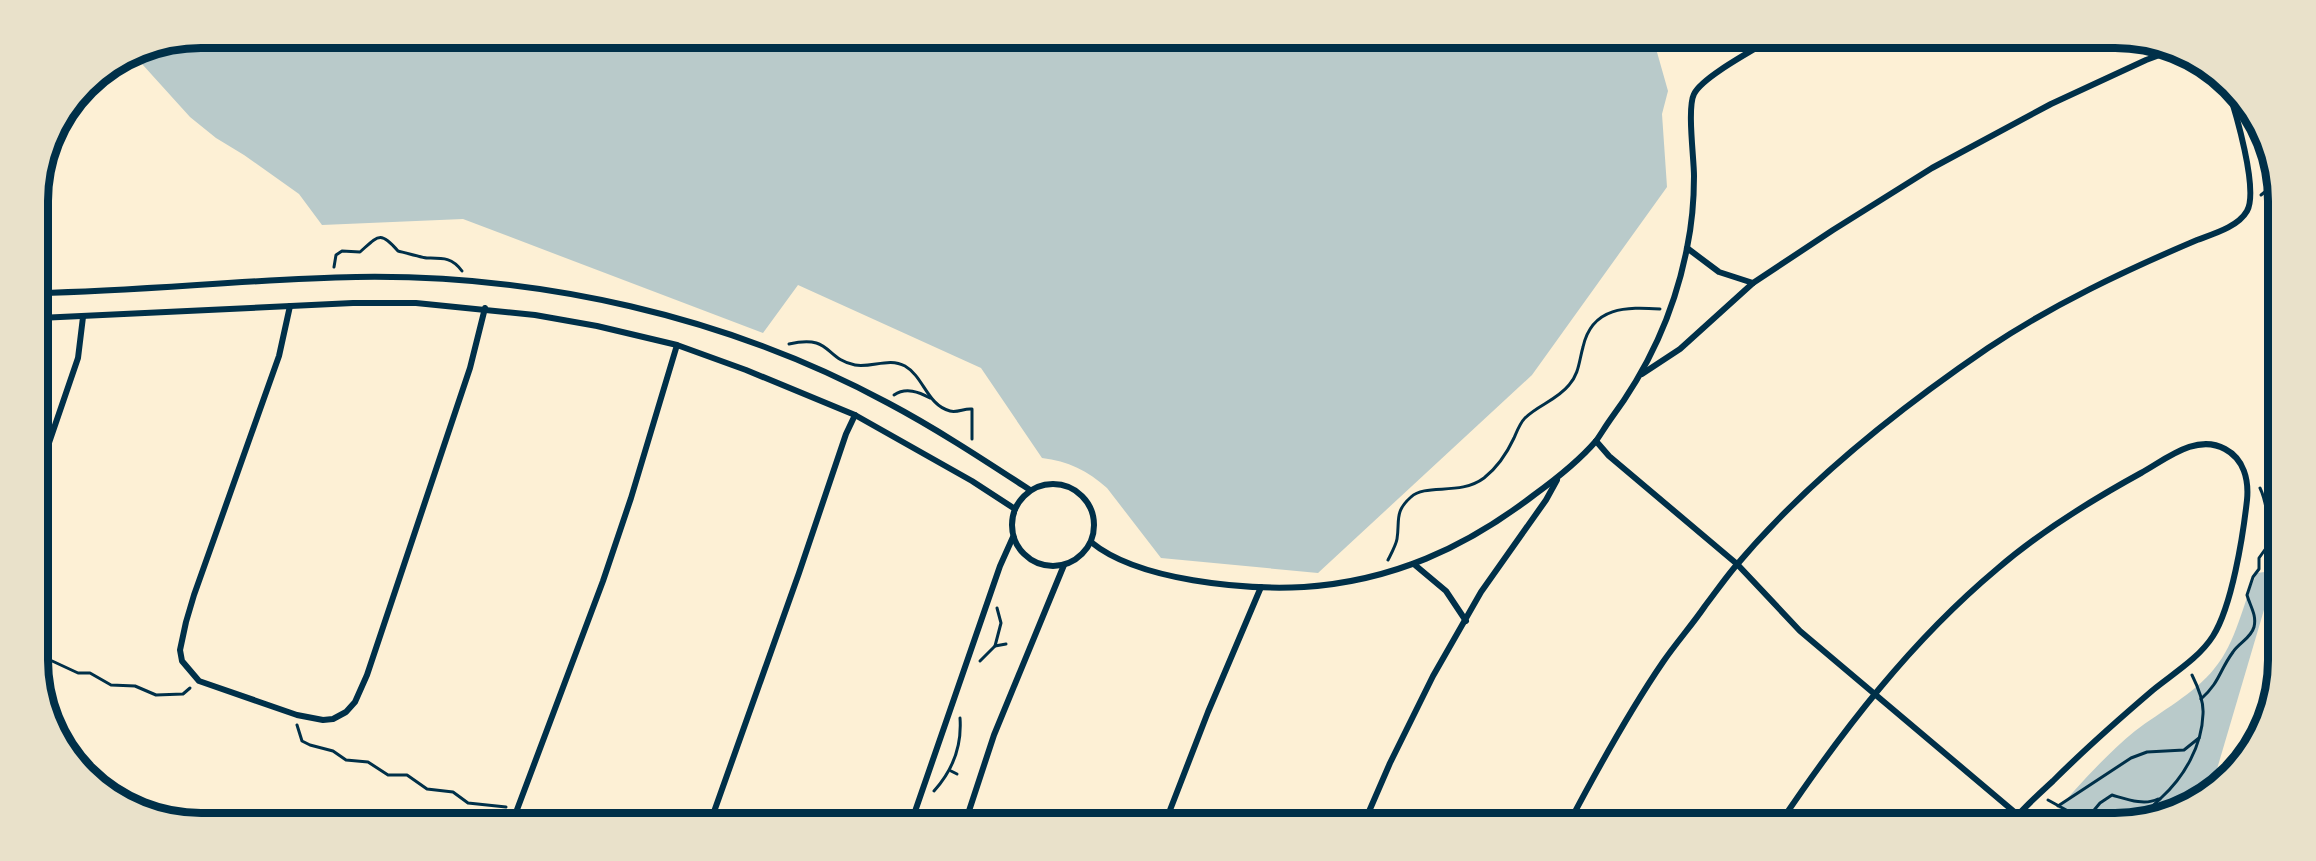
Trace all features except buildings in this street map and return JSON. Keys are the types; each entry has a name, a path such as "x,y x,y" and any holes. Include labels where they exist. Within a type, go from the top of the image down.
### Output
{"street":[{"path":"1091,543 1105,553 1128,562 1181,578 1222,586 1323,585 1415,565 1481,533 1559,477 1596,441 1642,374 1670,310 1687,248 1694,180 1691,110 1694,93 1707,81 1758,48"},
{"path":"1642,374 1680,350 1754,283 1932,168 2051,104 2160,55"},
{"path":"1574,813 1606,754 1664,661 1737,564 1844,458 1938,383 2023,325 2128,269 2228,226 2245,214 2250,202 2243,139 2232,103"},
{"path":"1687,248 1719,272 1754,283"},
{"path":"48,292 335,278 416,278 533,289 604,301 730,335 826,373 887,402 972,452 1030,490"},
{"path":"48,318 406,303 485,308 597,326 677,345 746,370 855,415 972,481 1015,509"},
{"path":"290,306 279,356 186,622 180,650 182,661 199,681 297,715 323,720 333,719 346,712 356,702 367,675 470,368 485,308"},
{"path":"48,446 78,358 83,317"},
{"path":"515,813 603,581 631,498 677,345"},
{"path":"714,813 846,434 855,415"},
{"path":"1596,441 1610,456 1737,564 1800,631 2016,813"},
{"path":"1787,813 1827,753 1875,695 1912,652 1996,569 2038,536 2077,510 2180,451 2192,446 2217,445 2227,450 2237,458 2246,476 2247,498 2237,559 2220,624 2205,647 2106,730 2020,813"},
{"path":"1368,813 1415,712 1481,592 1546,500 1559,477"},
{"path":"1056,484 1069,487 1089,504 1094,516 1095,530 1085,553 1064,565 1044,566 1035,563 1019,549 1013,537 1011,523 1021,498 1030,490 1043,485 1056,484"},
{"path":"914,813 1000,566 1013,537"},
{"path":"968,813 994,735 1064,565"},
{"path":"1415,565 1446,591 1466,621"},
{"path":"1168,813 1261,587"}],"path":[{"path":"2250,202 2267,188"},
{"path":"335,278 336,255 342,251 360,252 372,239 380,237 387,238 398,251 415,253 425,258 439,256 446,258 460,268 465,282"},
{"path":"1380,574 1397,539 1396,525 1401,508 1412,495 1424,490 1467,487 1484,478 1504,458 1523,419 1556,398 1570,384 1580,365 1588,332 1599,320 1615,310 1631,307 1670,310"},
{"path":"774,351 787,344 812,341 821,344 846,363 856,366 895,363 904,366 914,373 931,398 942,408 952,412 972,409 972,452"},
{"path":"887,402 899,391 921,393 931,398"},
{"path":"2257,483 2265,498 2268,516"},
{"path":"2201,699 2214,687 2233,651 2254,628 2254,613 2247,595 2253,577 2259,569 2259,558 2268,545"},
{"path":"976,666 995,646 1001,623 996,605 992,603"},
{"path":"995,646 1006,644"},
{"path":"48,660 78,673 90,673 111,685 135,686 156,694 183,694 199,681"},
{"path":"2142,810 2149,809 2176,784 2198,744 2203,713 2200,692 2186,664"},
{"path":"297,715 299,737 310,745 333,751 346,760 368,762 388,775 407,775 427,789 453,792 468,803 495,805 521,813"},
{"path":"2058,806 2131,758 2147,752 2184,750 2199,738"},
{"path":"951,771 957,774"},
{"path":"2040,793 2058,806 2079,813"},
{"path":"2092,813 2100,803 2112,795 2134,801 2154,801 2164,796"}],"shaded area":[{"path":"201,48 1656,48 1668,91 1662,114 1667,187 1532,375 1318,573 1161,558 1100,482 1069,464 1042,458 981,368 798,285 763,333 463,219 322,225 299,194 216,138 190,117 139,61 161,53"},
{"path":"2268,572 2266,603 2215,776 2192,793 2155,808 2125,813 2055,813 2123,741 2187,694 2214,669 2234,635 2257,573"}]}
